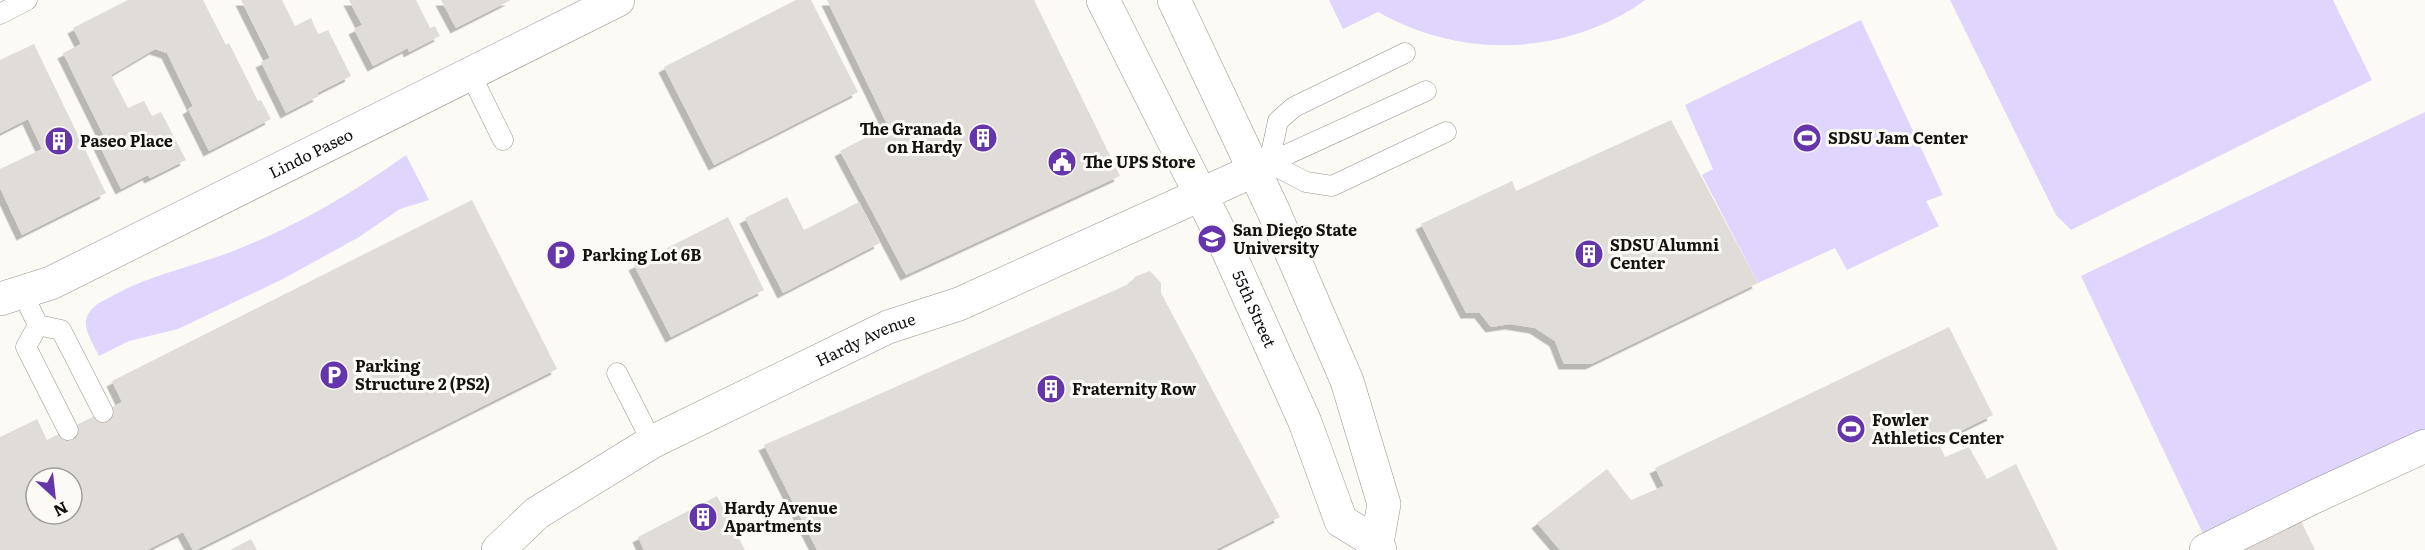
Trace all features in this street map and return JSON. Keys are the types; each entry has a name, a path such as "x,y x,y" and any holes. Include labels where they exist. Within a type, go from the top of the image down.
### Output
{"street":[{"name":"Lindo Paseo","path":"11,296 51,283 618,0"},
{"name":"55th Street","path":"1103,0 1201,195 1305,422 1341,521 1379,546 1384,504 1347,381 1262,166 1174,0"},
{"name":"Hardy Avenue","path":"498,550 537,513 652,442 888,327 959,303 1262,166"},
{"path":"2206,550 2425,446"}],"lane":[{"path":"0,14 27,0"},
{"path":"1262,166 1278,121 1294,107 1406,53"},
{"path":"470,73 503,140"},
{"path":"1262,166 1426,91"},
{"path":"1262,166 1306,182 1332,186 1446,132"},
{"path":"11,296 38,325 61,330 103,412"},
{"path":"38,325 26,347 68,430"},
{"path":"617,373 652,442"}],"shaded area":[{"path":"1329,0 1645,0 1622,15 1569,36 1541,42 1486,45 1431,34 1404,25 1378,12 1343,29"},
{"path":"1950,0 2333,0 2372,80 2071,230 2056,215"},
{"name":"SDSU Jam Center","path":"1861,20 1943,195 1926,201 1939,226 1847,270 1835,248 1758,283 1702,175 1713,169 1685,105"},
{"path":"2425,112 2425,433 2206,540 2081,276"},
{"path":"406,155 429,200 400,209 359,237 283,279 178,329 129,341 99,356 89,337 86,325 89,313 98,304 129,287 227,253 286,228 367,182"}],"building":[{"path":"128,0 203,0 226,45 229,43 258,101 261,100 271,119 209,151 188,109 193,106 167,53 155,49 111,75 128,108 144,101 152,116 161,112 186,160 121,189 98,142 105,138 63,53 81,44 73,28"},
{"path":"241,0 282,0 295,26 311,18 318,34 328,30 351,76 317,93 319,96 286,113 261,62 270,58"},
{"path":"349,0 416,0 430,28 435,26 440,36 409,52 408,48 373,66 354,29 362,25"},
{"path":"441,0 511,0 456,28"},
{"path":"796,0 811,0 858,92 714,165 664,67"},
{"name":"The Granada on Hardy","path":"827,0 1034,0 1120,176 906,275 840,151 888,126"},
{"name":"Paseo Place","path":"34,44 106,193 22,235 0,188 0,169 42,149 28,119 0,133 0,60"},
{"name":"SDSU Alumni Center","path":"1671,120 1758,283 1591,364 1564,364 1555,341 1535,328 1510,324 1491,327 1480,313 1466,313 1421,224 1512,181 1516,191"},
{"path":"787,197 804,230 859,202 880,243 783,293 745,218"},
{"name":"Parking Structure 2 (PS2)","path":"472,200 557,369 196,550 193,550 183,532 147,550 0,550 0,437 37,419 47,440 122,402 112,381"},
{"path":"728,217 764,290 671,337 634,265"},
{"name":"Fraternity Row","path":"1150,271 1161,283 1161,293 1280,517 1215,550 817,550 764,445 1129,284 1136,276"},
{"name":"Fowler Athletics Center","path":"1949,327 1993,415 1938,442 1945,457 1969,447 1987,479 2016,464 2058,550 1560,550 1537,523 1607,469 1631,500 1664,486 1655,468"},
{"name":"Hardy Avenue Apartments","path":"717,496 745,550 644,550 638,537"},
{"path":"2299,517 2315,550 2222,550"},
{"path":"251,539 257,550 230,550"}],"place":[{"name":"The Granada on Hardy","path":"983,138"},
{"name":"SDSU Jam Center","path":"1807,138"},
{"name":"Paseo Place","path":"59,141"},
{"name":"The UPS Store","path":"1062,162"},
{"name":"San Diego State University","path":"1212,239"},
{"name":"SDSU Alumni Center","path":"1589,254"},
{"name":"Parking Lot 6B","path":"561,255"},
{"name":"Parking Structure 2 (PS2)","path":"334,375"},
{"name":"Fraternity Row","path":"1051,389"},
{"name":"Fowler Athletics Center","path":"1851,429"},
{"name":"Hardy Avenue Apartments","path":"703,517"}]}
